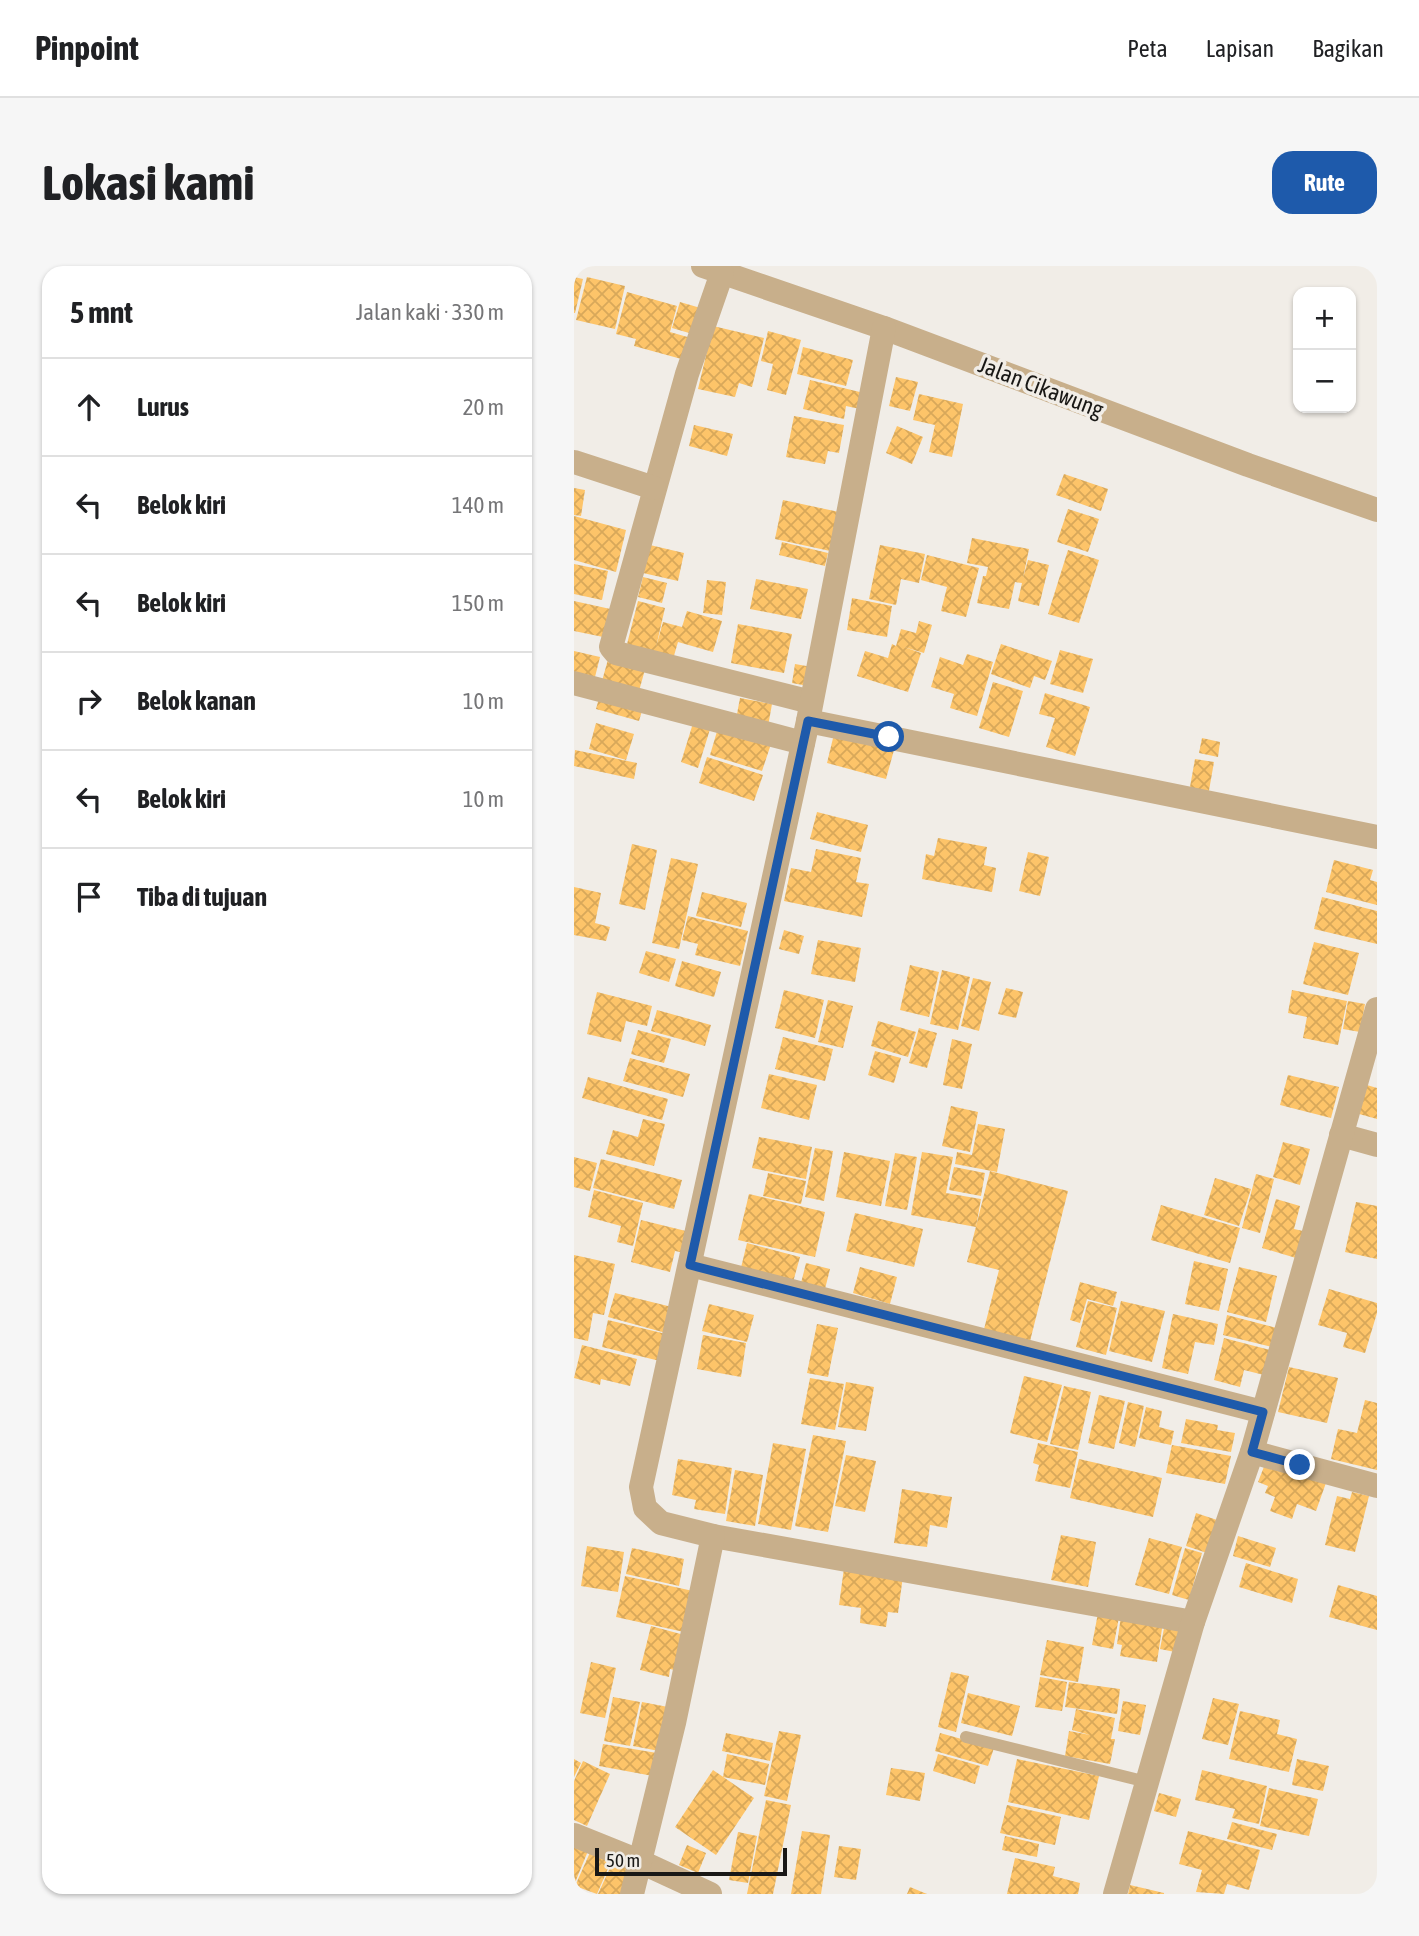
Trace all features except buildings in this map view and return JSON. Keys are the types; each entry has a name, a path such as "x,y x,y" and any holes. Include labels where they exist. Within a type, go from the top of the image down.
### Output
{"street":[{"name":"Jalan Cikawung","path":"713,269 884,328 1248,465 1377,510"},
{"path":"713,269 687,374 611,647 613,651 807,722"},
{"path":"884,328 807,722 640,1487 645,1508 661,1523 713,1536 1193,1622"},
{"path":"574,462 654,488"},
{"path":"574,683 807,722 1377,837"},
{"path":"1115,1894 1193,1622 1252,1452 1377,1009"},
{"path":"1341,1135 1377,1145"},
{"path":"690,1265 1263,1412"},
{"path":"1252,1452 1377,1486"},
{"path":"632,1894 674,1723 713,1536"},
{"path":"574,1835 641,1861 710,1894"}],"lane":[{"path":"966,1737 1147,1782"}],"route":[{"path":"889,737 808,721 690,1265 1263,1412 1252,1452 1300,1465"}]}
